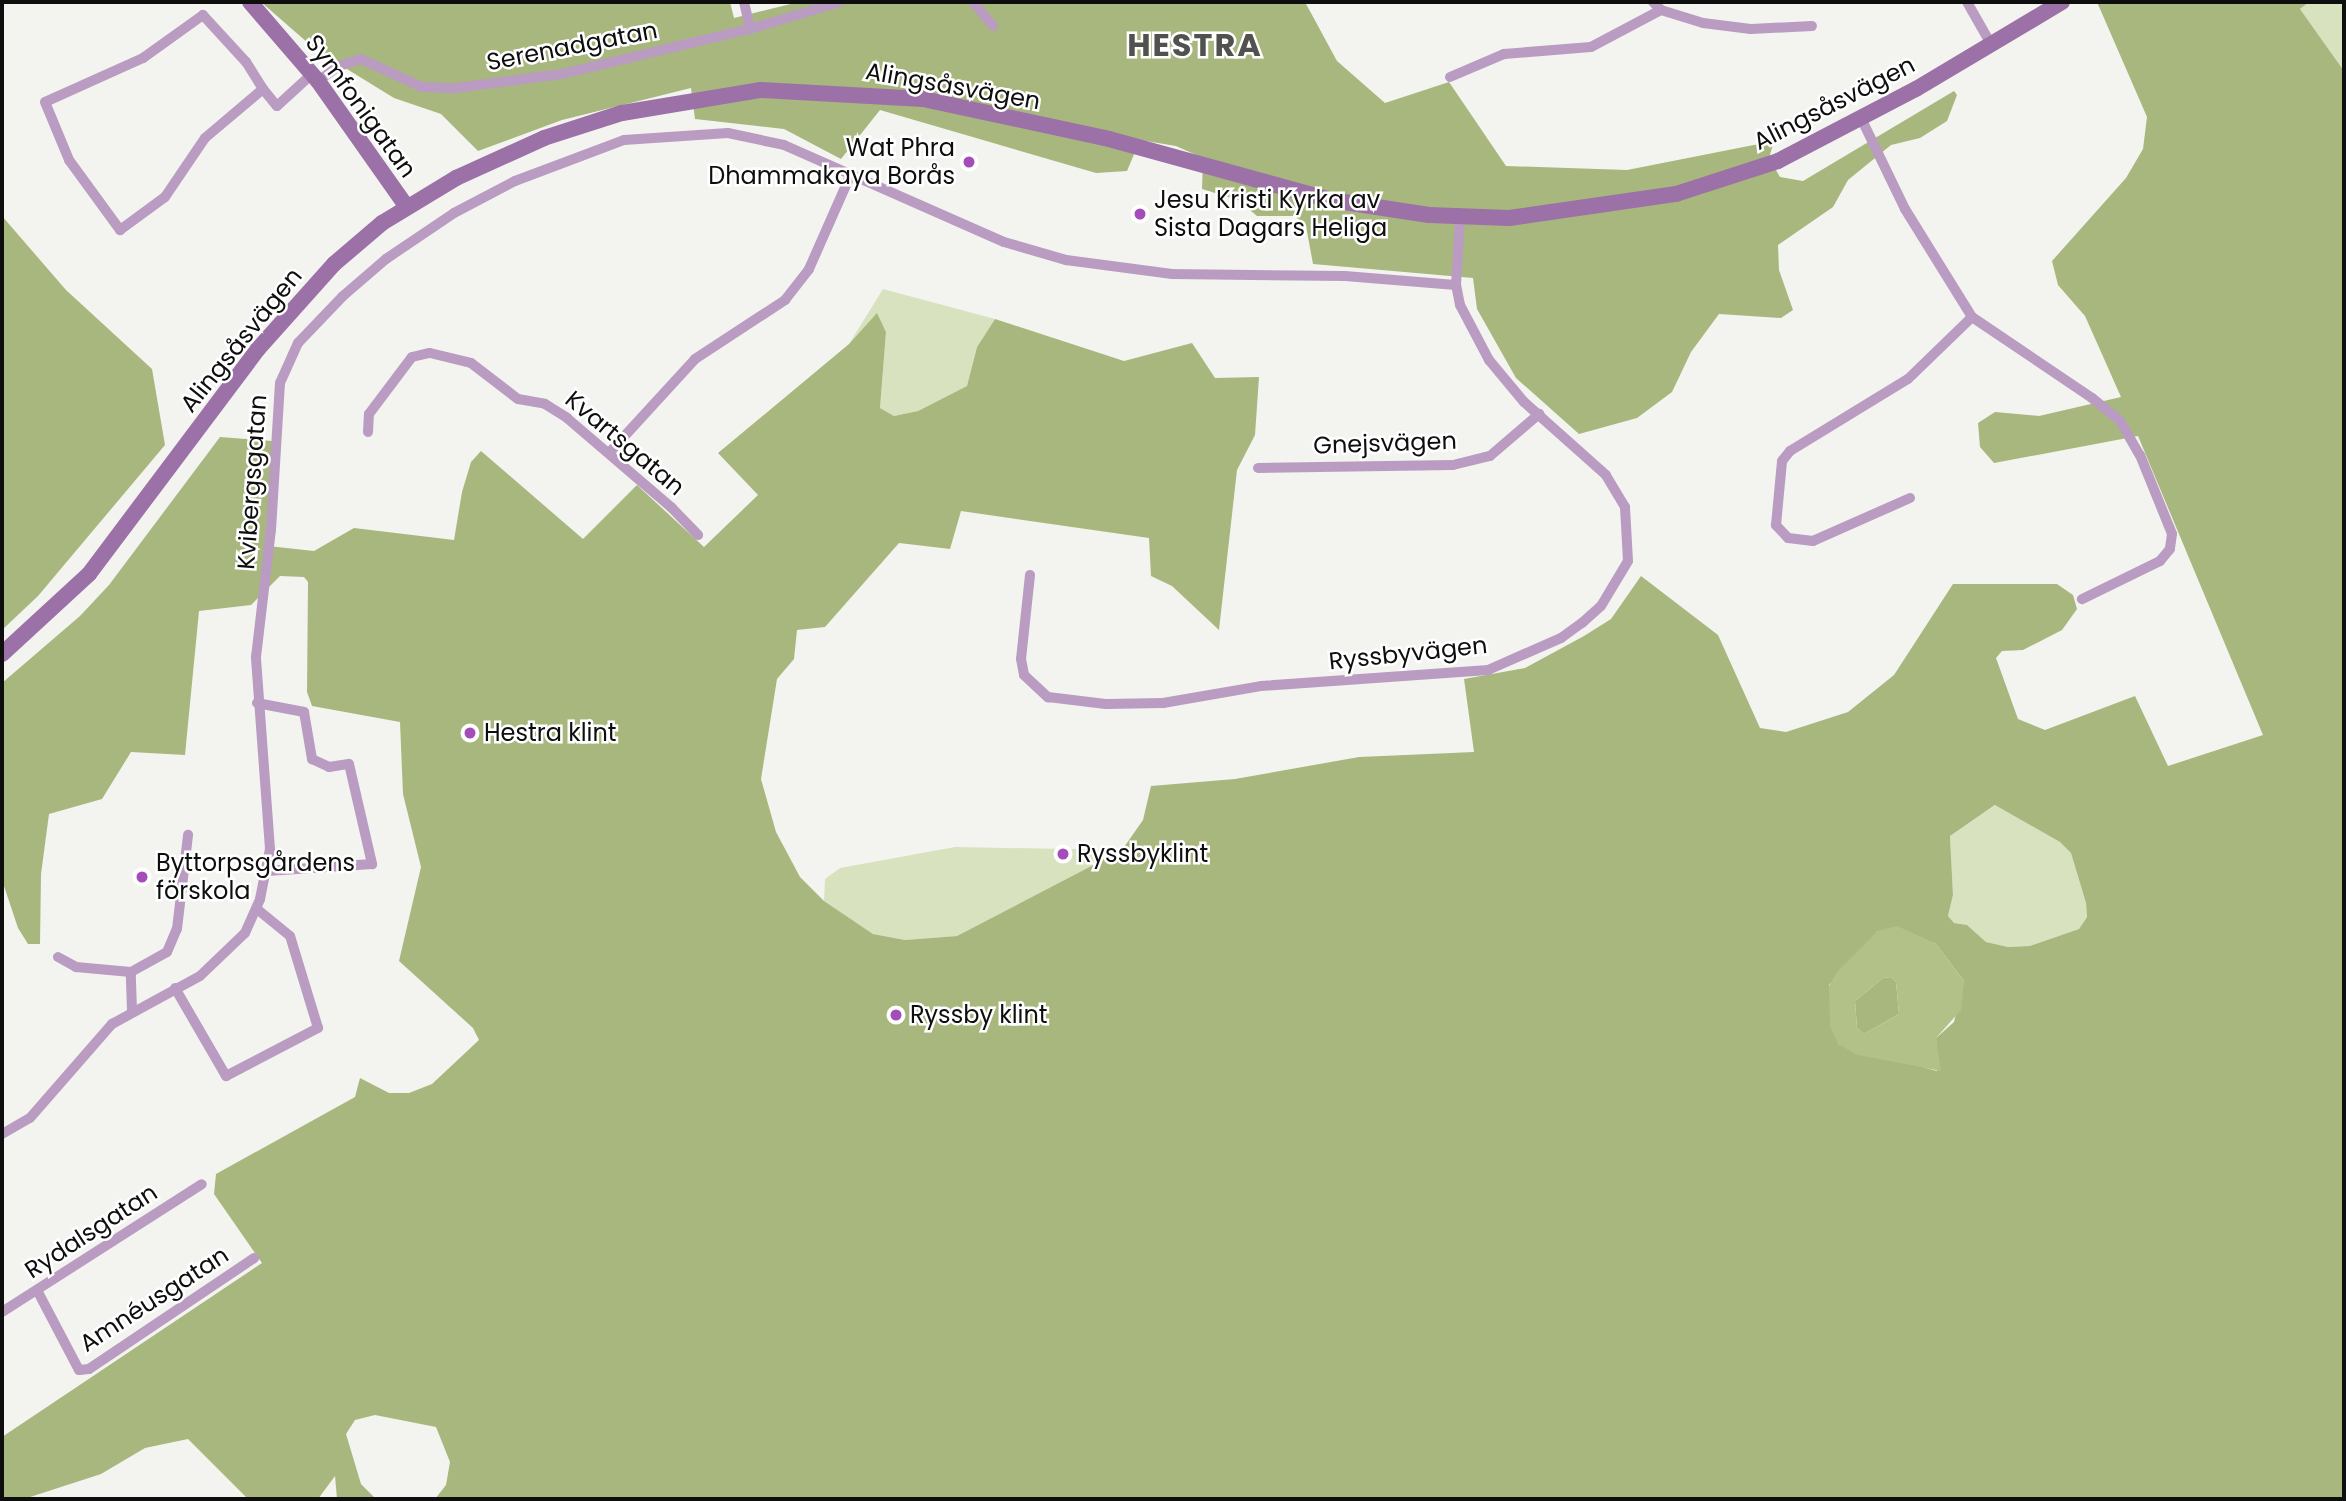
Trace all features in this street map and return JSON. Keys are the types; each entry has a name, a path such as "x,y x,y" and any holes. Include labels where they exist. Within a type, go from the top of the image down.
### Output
{"main road":[{"name":"Symfonigatan","path":"250,2 315,78 407,206"},
{"name":"Alingsåsvägen","path":"2,654 66,597 115,543 286,314 334,264 407,206 497,158 622,113 761,90 817,90 923,99 1109,139 1331,200 1460,217 1555,214 1676,194 1778,161 1861,118 2062,2"}],"street":[{"path":"744,2 750,29"},
{"name":"Serenadgatan","path":"315,78 345,63 361,59 401,81 456,88 562,74 750,29 840,2"},
{"path":"973,2 993,26"},
{"path":"1967,2 1991,44"},
{"path":"1451,78 1504,54 1591,47 1657,6 1703,23 1751,29 1812,26"},
{"path":"263,89 205,138 165,197 120,230 69,160 45,102 143,58 204,15 246,62 277,106 315,78"},
{"path":"1861,118 1893,187 1972,317 2068,379 2120,421 2140,455 2172,534 2170,549 2160,561 2082,598"},
{"name":"Kvibergsgatan","path":"2,1134 30,1118 95,1041 132,1010 200,976 234,948 257,909 270,849 257,703 256,657 271,530 280,383 298,343 357,282 454,213 515,181 624,140 728,133 785,145 1004,242 1110,268 1172,274 1345,276 1456,285"},
{"path":"609,453 686,367 785,300 809,269 850,176"},
{"name":"Ryssbyvägen","path":"1030,575 1021,659 1024,675 1048,697 1095,702 1163,703 1261,686 1488,670 1561,638 1581,623 1617,583 1628,561 1629,524 1619,493 1606,475 1539,414 1489,360 1460,305 1456,285 1460,217"},
{"path":"1910,498 1813,541 1788,538 1776,525 1782,461 1790,451 1908,379 1972,317"},
{"name":"Kvartsgatan","path":"368,432 369,414 412,357 430,353 471,363 518,399 545,404 609,453 698,535"},
{"name":"Gnejsvägen","path":"1258,468 1453,465 1490,456 1539,414"},
{"path":"257,703 304,712 312,759 330,767 349,764 372,864 267,871"},
{"path":"58,957 76,967 131,972 167,952 177,929 188,835"},
{"path":"175,988 226,1076 317,1028 290,936 257,909"},
{"path":"131,972 132,1010"},
{"name":"Rydalsgatan","path":"2,1311 38,1292 202,1184"},
{"name":"Amnéusgatan","path":"38,1292 79,1370 89,1369 254,1258"}],"shaded area":[{"path":"261,2 730,2 734,18 799,2 1305,2 1337,61 1385,103 1449,82 1506,166 1627,170 1774,141 1769,158 1780,177 1803,181 1954,91 1957,95 1947,121 1920,138 1891,145 1848,180 1833,207 1778,245 1779,270 1793,310 1781,318 1719,314 1691,352 1672,392 1637,418 1579,434 1516,378 1477,309 1473,278 1313,264 1306,226 1295,216 1257,216 1238,200 1202,189 1203,158 1176,146 1140,140 1127,171 1096,173 880,110 841,159 784,129 695,119 691,88 562,120 478,151 441,114 394,98 316,50"},
{"path":"2097,2 2309,2 2300,9 2344,71 2344,1499 435,1499 446,1485 450,1462 436,1427 375,1415 355,1420 346,1434 361,1484 376,1499 337,1499 335,1476 318,1499 248,1499 188,1439 145,1448 101,1474 24,1499 2,1497 2,1437 262,1263 214,1194 216,1174 355,1097 360,1078 389,1093 409,1093 432,1084 479,1040 473,1028 399,961 421,867 403,794 400,722 312,706 307,692 308,582 304,577 280,576 251,605 199,611 185,755 131,752 102,799 49,814 41,874 40,944 28,944 18,928 2,880 2,683 80,616 109,585 220,437 272,441 268,546 314,551 354,528 454,540 462,492 471,462 481,451 583,539 637,485 704,547 758,495 718,453 849,344 877,313 886,332 880,408 894,416 918,411 967,386 977,347 995,319 1124,361 1192,343 1215,378 1259,377 1255,435 1237,470 1219,630 1172,586 1151,576 1149,538 961,511 950,549 899,543 825,627 797,630 794,659 777,679 761,779 776,832 800,877 824,901 873,934 905,940 957,936 1122,850 1143,820 1151,786 1235,779 1359,757 1474,752 1464,679 1525,668 1584,636 1611,619 1641,576 1718,635 1760,728 1786,732 1848,712 1894,675 1953,584 2057,584 2073,595 2077,609 2062,630 2023,650 2002,651 1996,658 2018,719 2045,730 2135,696 2168,766 2263,735 2138,436 1994,463 1980,447 1978,423 1995,412 2039,416 2121,397 2085,316 2058,285 2052,261 2126,178 2143,149 2147,117","holes":["1995,805 2060,842 2071,853 2086,903 2087,917 2079,929 2030,946 2008,947 1986,942 1967,925 1954,923 1948,916 1953,895 1950,836","1878,931 1935,943 1964,981 1954,1022 1936,1038 1937,1071 1838,1044 1829,985"]},
{"path":"2309,2 2344,2 2344,71 2300,9"},
{"path":"2,216 66,290 152,369 165,445 38,596 2,630"},
{"path":"883,289 995,319 977,347 967,386 918,411 894,416 880,408 886,332 877,314 849,344"},
{"path":"1996,805 2060,842 2071,853 2086,903 2087,917 2079,929 2030,946 2008,947 1986,942 1967,925 1954,923 1948,916 1953,895 1950,836"},
{"path":"955,847 1122,850 957,936 905,940 873,934 824,901 825,879 840,868"},
{"path":"1897,926 1935,943 1964,981 1961,1010 1936,1038 1941,1071 1858,1055 1838,1044 1830,1026 1829,986 1837,972 1878,931","holes":["1891,977 1896,982 1899,1014 1864,1034 1857,1028 1855,1001 1883,978"]},
{"path":"1891,977 1896,982 1899,1014 1864,1034 1857,1028 1855,1001 1883,978"}],"place":[{"name":"Wat Phra Dhammakaya Borås","path":"969,162"},
{"name":"Jesu Kristi Kyrka av Sista Dagars Heliga","path":"1140,214"},
{"name":"Hestra klint","path":"470,733"},
{"name":"Ryssbyklint","path":"1063,854"},
{"name":"Byttorpsgårdens förskola","path":"142,877"},
{"name":"Ryssby klint","path":"896,1015"}],"district":[{"name":"HESTRA","path":"1195,45"}]}
